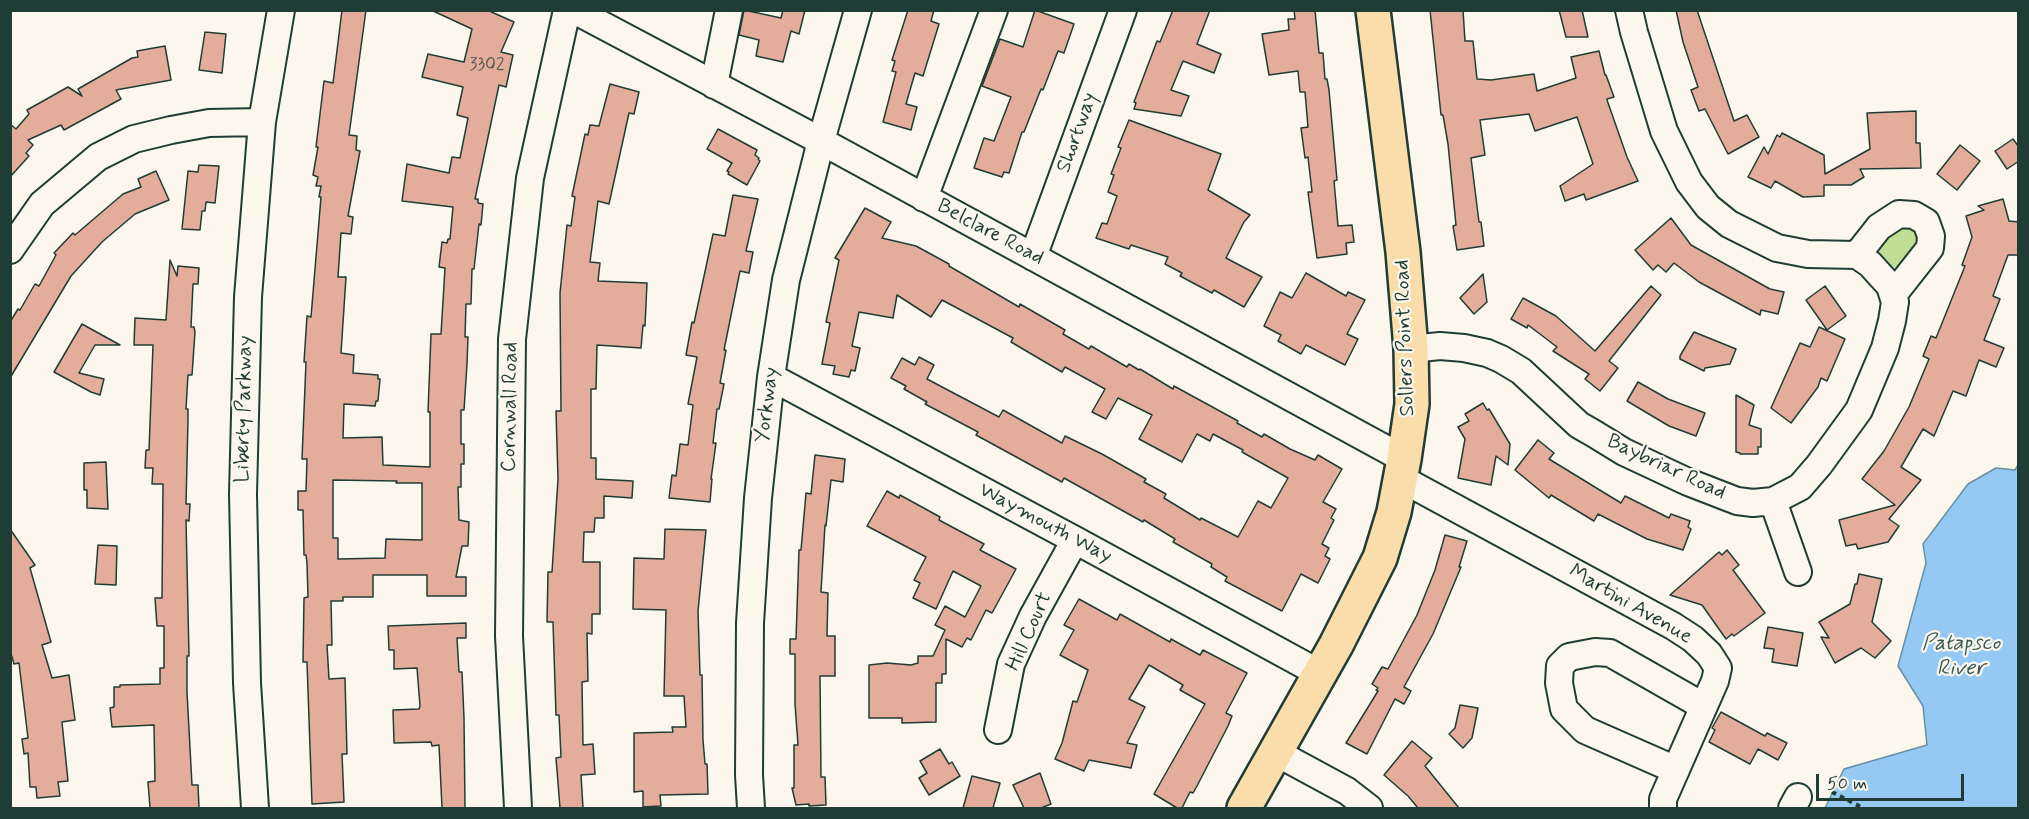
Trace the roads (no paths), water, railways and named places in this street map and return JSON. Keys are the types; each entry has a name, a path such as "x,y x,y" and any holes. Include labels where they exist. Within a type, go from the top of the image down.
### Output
{"main road":[{"name":"Sollers Point Road","path":"1244,808 1380,558 1394,512 1402,469 1412,404 1411,349 1399,218 1373,10"}],"street":[{"name":"Liberty Parkway","path":"255,808 247,683 243,494 248,297 262,122 281,10"},
{"name":"Cornwall Road","path":"518,808 509,636 512,339 530,178 567,10"},
{"name":"Belclare Road","path":"574,10 1033,256 1402,469"},
{"path":"714,85 729,10"},
{"name":"Yorkway","path":"751,808 749,775 750,623 758,498 771,377 786,280 858,10"},
{"path":"924,198 994,10"},
{"name":"Shortway","path":"1033,256 1123,10"},
{"path":"1629,10 1664,131 1689,182 1708,207 1729,224 1777,248 1808,254 1857,255 1880,274 1890,286 1893,295"},
{"path":"10,250 42,204 98,157 134,139 171,130 209,123 262,122"},
{"path":"1857,255 1879,228 1899,214 1914,215 1926,222 1931,236 1930,248 1893,295"},
{"name":"Baybriar Road","path":"1411,349 1440,345 1487,353 1521,371 1579,425 1624,452 1688,482 1737,501 1753,503 1773,501 1800,487 1820,465 1859,410 1885,348 1895,302 1893,295"},
{"name":"Waymouth Way","path":"771,377 1319,673"},
{"name":"Martini Avenue","path":"1402,469 1673,626 1693,639 1709,654 1718,668 1715,681 1663,799 1663,808"},
{"path":"1773,501 1798,572"},
{"name":"Hill Court","path":"998,730 1011,664 1033,616 1075,540"},
{"path":"1676,770 1585,730 1564,709 1559,683 1560,666 1569,657 1595,652 1610,653 1703,706"},
{"path":"1275,752 1347,791 1369,808"}],"water":[{"name":"Patapsco River","path":"2018,465 2018,808 1825,808 1844,769 1927,745 1923,706 1898,666 1926,563 1923,544 1968,484 1996,468 2015,470"}]}
